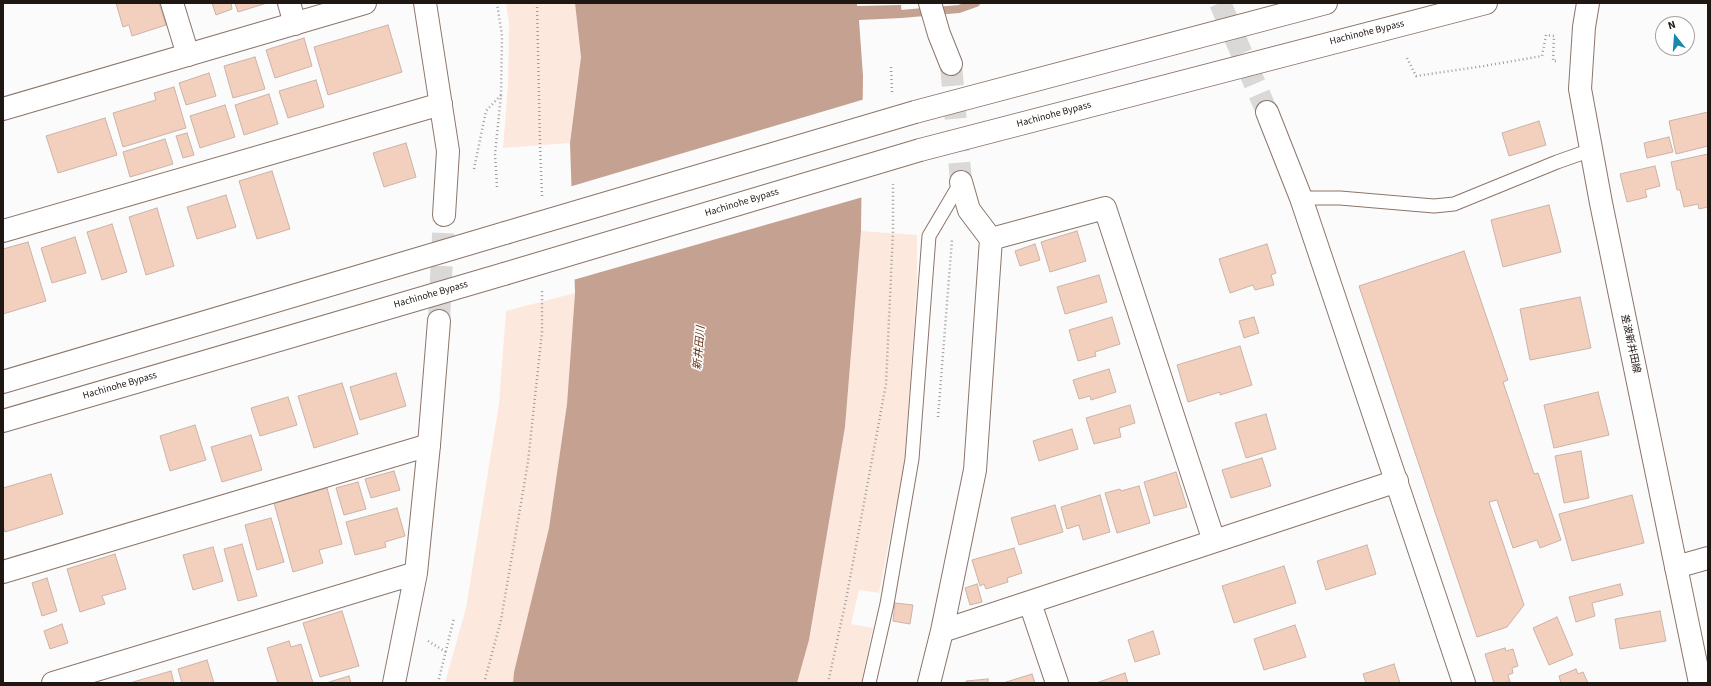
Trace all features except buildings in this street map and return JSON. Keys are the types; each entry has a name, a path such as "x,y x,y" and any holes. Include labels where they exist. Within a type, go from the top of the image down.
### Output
{"main road":[{"path":"172,3 188,55"},
{"path":"289,3 295,24"},
{"path":"3,110 365,3"},
{"path":"425,3 448,151 444,215"},
{"path":"930,3 939,34 951,64"},
{"path":"3,382 914,112 1326,3"},
{"name":"Hachinohe Bypass","path":"3,421 920,150 1486,3"},
{"name":"差波新井田線","path":"1588,3 1584,27 1580,89 1601,203 1700,683"},
{"path":"3,231 441,104"},
{"path":"1267,112 1301,198 1464,683"},
{"path":"929,683 942,631 974,470 992,239 969,210 961,182"},
{"path":"992,239 1105,208 1214,541"},
{"path":"394,683 416,573 429,445 439,321"},
{"path":"3,572 429,445"},
{"path":"942,631 1397,481"},
{"path":"1676,567 1708,558"},
{"path":"53,683 416,573"},
{"path":"1030,603 1057,683"}],"lane":[{"path":"1301,198 1340,198 1434,206 1454,204 1557,162 1591,150"},
{"path":"870,683 887,604 912,459 930,236 961,182"}],"path":[{"path":"497,3 502,36 501,95 495,154 497,186"},
{"path":"537,3 542,198"},
{"path":"1407,58 1416,76 1542,56 1546,34 1554,36 1553,61 1560,61"},
{"path":"892,67 892,98"},
{"path":"473,172 486,111 501,95"},
{"path":"828,683 846,600 886,384 893,184"},
{"path":"484,683 500,620 528,462 542,332 542,285"},
{"path":"438,683 454,618"}],"shaded area":[{"path":"506,3 575,3 581,57 570,143 503,148 508,85 509,24"},
{"path":"861,231 917,235 917,282 905,460 879,593 859,590 851,624 873,628 861,683 797,683 809,640 845,427"},
{"path":"575,293 567,404 549,528 514,672 513,683 445,683 466,608 499,404 506,311"}],"water":[{"name":"新井田川","path":"575,3 857,3 857,6 901,5 902,18 859,20 863,76 861,231 845,427 809,640 797,683 513,683 514,672 549,528 567,404 575,293 570,143 581,57"}],"pier":[{"path":"865,99 863,197 573,280 569,187"}],"waterway":[{"path":"901,14 959,9 976,3"}],"tunnel":[{"path":"1220,3 1267,112"},
{"path":"951,64 961,182"},
{"path":"439,321 444,215"}]}
